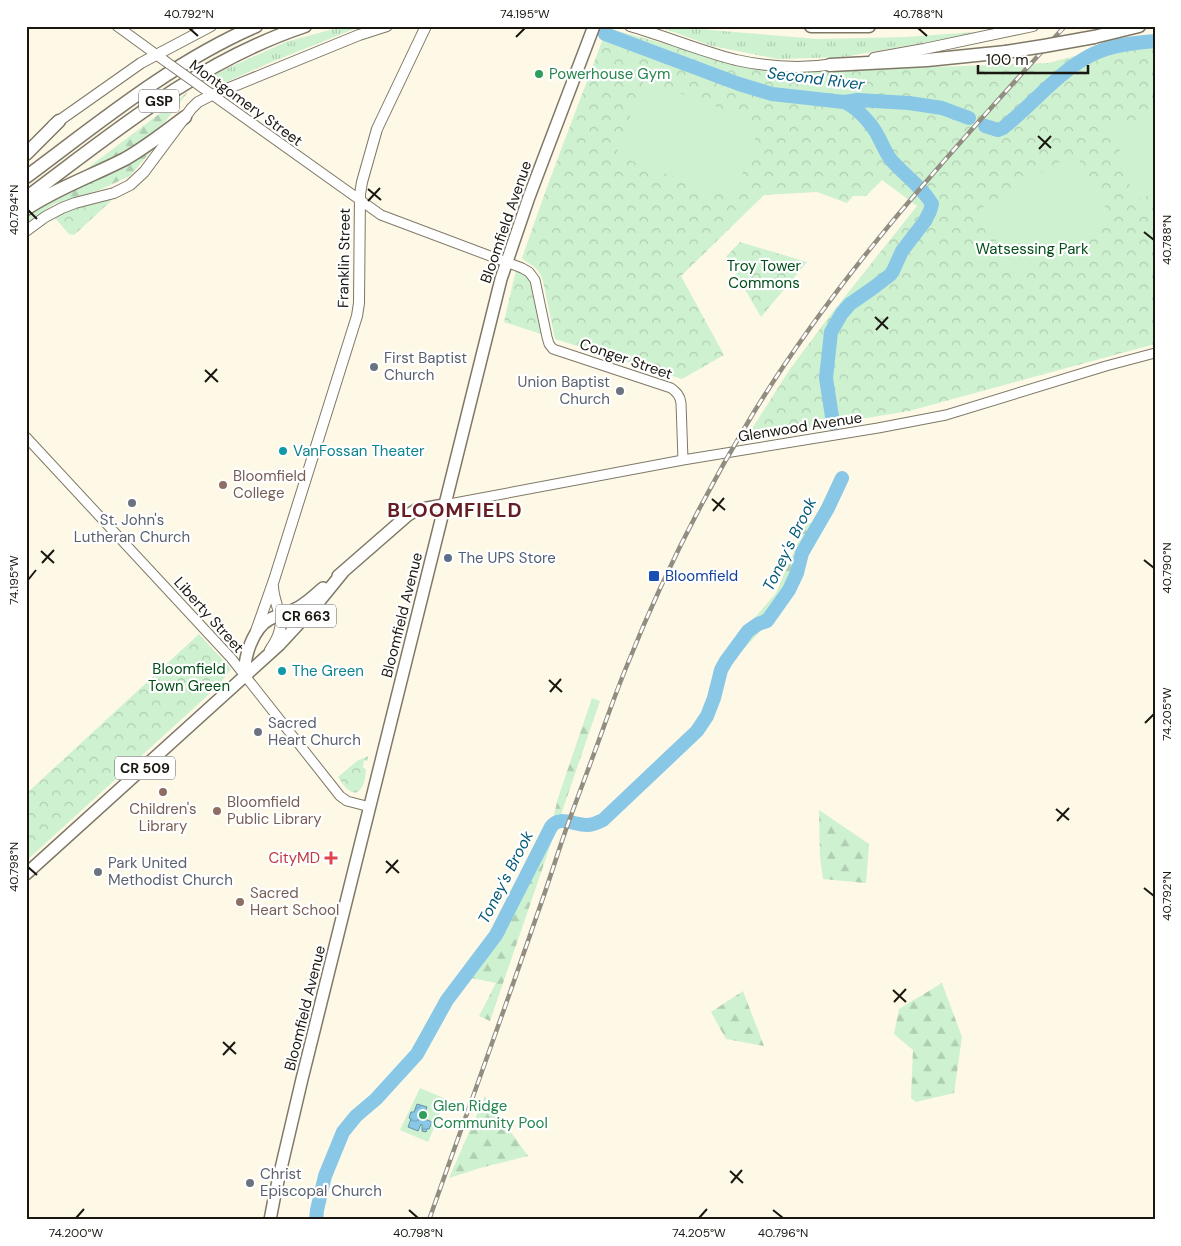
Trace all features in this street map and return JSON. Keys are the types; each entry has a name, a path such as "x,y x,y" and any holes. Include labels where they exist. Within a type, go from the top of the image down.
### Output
{"highway":[{"name":"GSP","path":"26,177 159,79 200,54 256,26"},
{"name":"GSP","path":"26,198 141,113 206,70 250,47 304,26"},
{"path":"811,26 869,26"},
{"path":"830,65 1006,52 1094,37 1139,26"},
{"path":"26,209 52,193 127,158 185,117"},
{"path":"26,154 60,121"}],"main road":[{"path":"26,145 134,67 211,26"},
{"path":"26,231 45,217 68,205 120,190 130,184 144,172 194,105 212,95 359,35 387,26"},
{"name":"Franklin Street","path":"254,637 274,580 357,316 359,303 360,202 362,182 374,137 426,26"},
{"name":"Bloomfield Avenue","path":"270,1220 295,1109 501,279 594,26"},
{"path":"630,26 724,56 749,62 788,66 830,65 913,52 1033,26"},
{"name":"CR 663","path":"254,637 263,624 303,605 408,515 416,510 444,504"},
{"name":"CR 663","path":"266,656 283,642 343,572"},
{"name":"Franklin Street","path":"266,656 279,634 281,623 274,596 274,580"},
{"name":"CR 509","path":"245,677 246,661 254,637"},
{"name":"CR 509","path":"26,874 266,656"}],"street":[{"name":"Montgomery Street","path":"117,26 372,210 385,217 526,270 534,276 547,337 551,346 557,351"},
{"name":"Conger Street","path":"557,351 671,388 677,393 681,403 683,460"},
{"name":"Glenwood Avenue","path":"444,504 683,460 946,415 1106,366 1155,354"},
{"name":"Liberty Street","path":"26,438 231,658 340,796 347,801 370,807"}],"green space":[{"path":"344,26 359,27 215,87 204,79 286,42"},
{"path":"657,26 677,26 817,39 905,37 990,31 843,57 778,59 712,46"},
{"name":"Watsessing Park","path":"607,28 771,73 1048,63 1155,35 1155,344 909,411 746,438 790,369 917,206 882,180 866,196 853,196 847,203 817,192 764,195 681,276 724,355 682,379 555,339 540,273 522,258"},
{"path":"644,80 761,123 733,199 616,155"},
{"path":"188,92 164,123 134,149 85,170"},
{"path":"1155,115 1155,194 1134,200 1113,127"},
{"path":"161,139 130,176 97,191 54,204 26,223 26,213"},
{"path":"1075,153 1113,220 1017,276 978,210"},
{"path":"110,199 111,201 74,235 69,234 55,218 57,214"},
{"name":"Troy Tower Commons","path":"740,242 807,262 761,317 726,257"},
{"path":"516,271 529,279 541,334 504,322"},
{"path":"835,503 783,604 736,657 722,659 728,649 776,593 806,524 816,522"},
{"name":"Bloomfield Town Green","path":"199,634 231,669 218,686 26,861 26,794"},
{"path":"592,698 600,701 490,1021 479,1016 496,983 471,978 465,973 492,938 554,815"},
{"path":"368,756 368,761 364,760 363,768 366,769 363,785 356,793 350,791 338,777 357,761"},
{"path":"819,810 869,844 866,883 823,879 820,857"},
{"path":"942,983 962,1037 954,1093 916,1102 911,1098 913,1050 894,1034 899,1009"},
{"path":"743,991 764,1046 726,1039 711,1012"},
{"name":"Glen Ridge Community Pool","path":"420,1088 446,1099 428,1142 400,1130"},
{"path":"485,1096 528,1156 449,1178"}],"water":[{"path":"417,1104 427,1107 423,1118 432,1122 426,1132 422,1131 421,1124 418,1131 408,1127 411,1112 414,1112"}],"waterway":[{"name":"Second River","path":"605,34 739,84 772,94 844,102 858,100 909,103 942,108 969,118"},
{"name":"Second River","path":"985,126 998,130 1003,128 1067,70 1091,55 1114,47 1155,41"},
{"name":"Toney's Brook","path":"833,423 826,378 831,332 842,313 850,304 890,275 902,251 925,221 932,204 920,188 890,158 869,122 859,112 844,102"},
{"name":"Toney's Brook","path":"316,1220 325,1176 343,1132 356,1116 376,1099 417,1054 447,1000 496,935 551,827 554,823 562,821 587,825 603,820 697,731 707,716 721,670 726,661 748,631 758,624 767,621 789,590 797,573 802,553 828,508 842,478"}],"railway":[{"path":"429,1220 567,827 619,687 669,568 700,507 751,417 821,312 939,166 1065,26"}],"place":[{"name":"Powerhouse Gym","path":"539,74"},
{"name":"First Baptist Church","path":"374,367"},
{"name":"Union Baptist Church","path":"620,391"},
{"name":"VanFossan Theater","path":"283,451"},
{"name":"Bloomfield College","path":"223,485"},
{"name":"St. John's Lutheran Church","path":"132,503"},
{"name":"The UPS Store","path":"448,558"},
{"name":"Bloomfield","path":"654,576"},
{"name":"The Green","path":"282,671"},
{"name":"Sacred Heart Church","path":"258,732"},
{"name":"Children's Library","path":"163,792"},
{"name":"Bloomfield Public Library","path":"217,811"},
{"name":"CityMD","path":"331,858"},
{"name":"Park United Methodist Church","path":"98,872"},
{"name":"Sacred Heart School","path":"240,902"},
{"name":"Glen Ridge Community Pool","path":"423,1115"},
{"name":"Christ Episcopal Church","path":"250,1183"}],"district":[{"name":"BLOOMFIELD","path":"455,510"}]}
